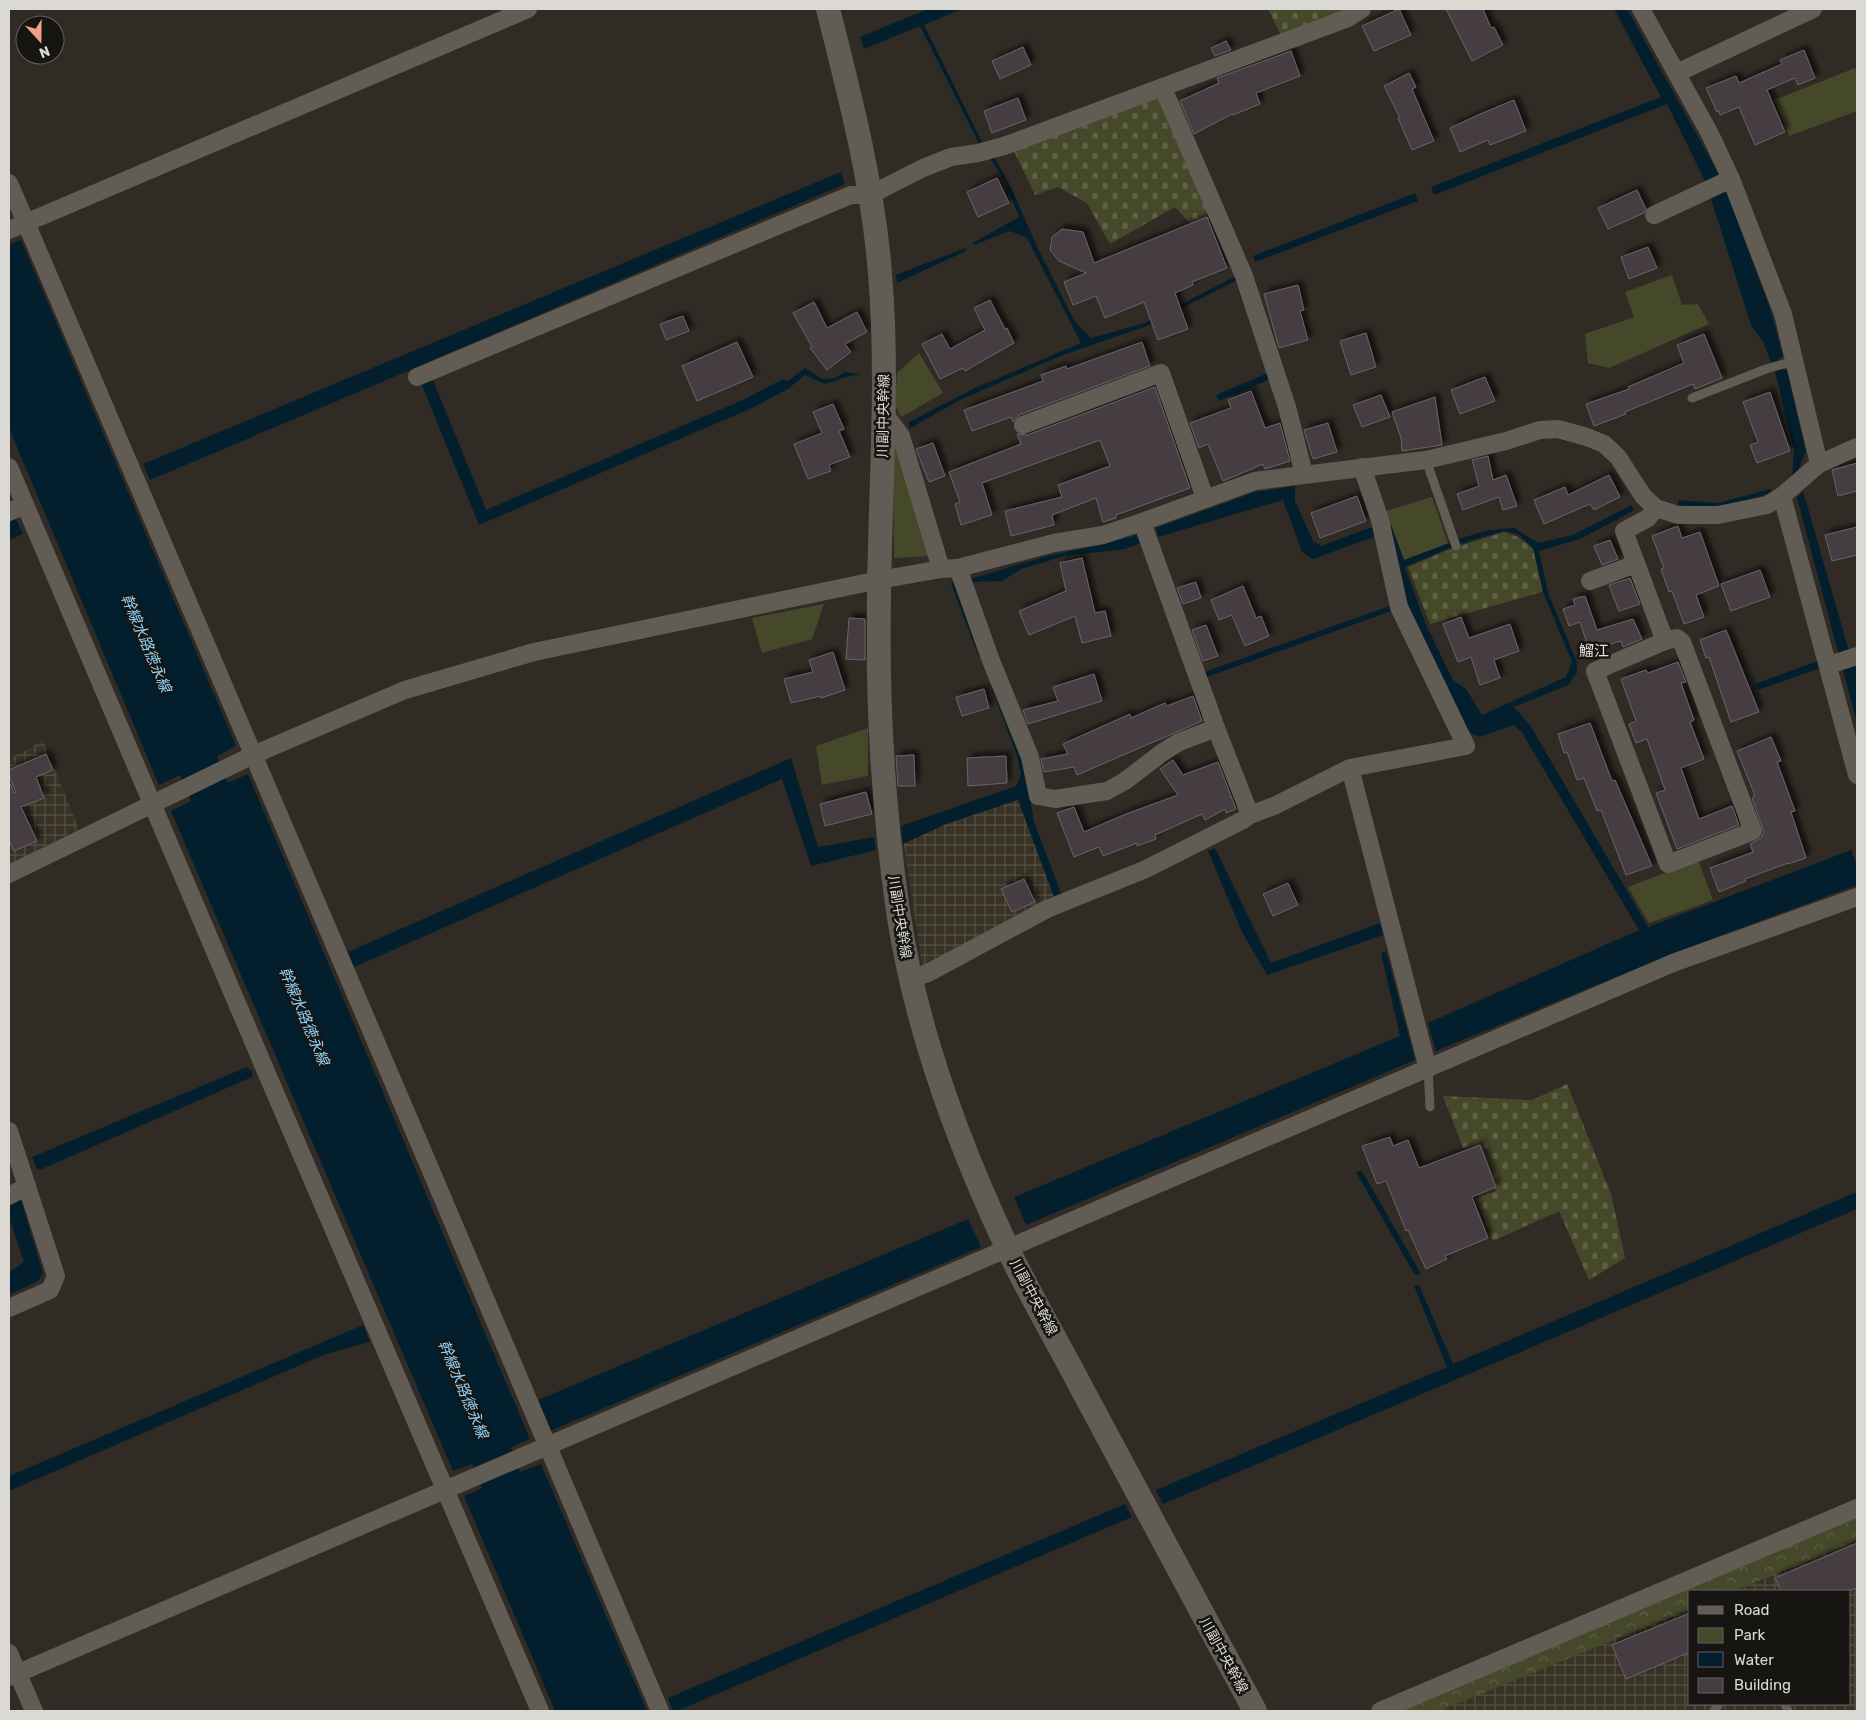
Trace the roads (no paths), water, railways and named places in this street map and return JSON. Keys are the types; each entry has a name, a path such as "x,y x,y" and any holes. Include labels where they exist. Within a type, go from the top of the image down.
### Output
{"street":[{"path":"9,230 528,9"},
{"name":"川副中央幹線","path":"828,9 853,111 870,195 880,273 884,413 879,580 880,728 888,828 898,912 911,979 927,1039 950,1109 983,1194 1008,1248 1149,1516 1255,1711"},
{"path":"425,374 851,194 870,195 923,168 951,157 978,153 1004,146 1348,18 1362,9"},
{"path":"1641,9 1710,134 1731,179 1783,314 1819,464"},
{"path":"1677,73 1813,9"},
{"path":"1163,88 1244,276 1287,408 1304,474"},
{"path":"1654,215 1731,179"},
{"path":"9,183 660,1711"},
{"path":"1023,425 1161,373 1205,498"},
{"path":"884,413 901,436 949,569 990,658 1030,757 1038,796 1055,799 1107,791 1126,781 1179,742 1216,728"},
{"path":"9,874 253,755 405,690 534,652 879,580 949,569 1054,543 1103,534 1142,522 1255,481 1426,460 1506,441 1540,430 1558,429 1588,437 1604,444 1618,457 1643,496 1656,508 1678,515 1718,515 1767,505 1782,496 1819,464 1857,447"},
{"path":"9,467 17,508 152,805 540,1711"},
{"path":"911,979 928,973 1047,909 1146,868 1250,815 1274,806 1350,768 1466,746 1399,608 1380,520 1362,467"},
{"path":"1782,496 1833,663 1857,775"},
{"path":"1656,508 1648,518 1624,531 1664,641"},
{"path":"1142,522 1216,728 1250,815"},
{"path":"1590,581 1636,564"},
{"path":"1677,638 1682,642 1753,831 1668,864 1595,671 1664,641 1677,638"},
{"path":"1833,663 1856,657"},
{"path":"1350,768 1428,1069"},
{"path":"13,1675 1673,963 1857,897"},
{"path":"9,1131 56,1276 50,1290 9,1308"},
{"path":"9,1196 27,1186"},
{"path":"1380,1711 1857,1508"},
{"path":"9,1654 13,1675 34,1711"}],"lane":[{"path":"1692,398 1766,369 1795,361"},
{"path":"1426,460 1456,546"},
{"path":"1428,1069 1430,1107"}],"water":[{"path":"928,9 962,9 924,25 983,144 979,144 920,26 864,49 860,37"},
{"path":"1614,9 1627,9 1722,180 1770,308 1783,356 1777,361 1771,362 1763,342 1751,325 1706,183 1667,104 1434,195 1431,187 1661,97"},
{"path":"993,155 1011,188 1039,251 1075,322 1091,338 1145,323 1234,277 1237,280 1147,326 1063,355 960,400 909,429 909,422 977,387 1081,343 1027,238 1010,231 974,245 973,243 1019,217 1005,182 989,156"},
{"path":"841,172 845,184 426,363 486,510 745,399 783,379 788,381 805,368 822,379 836,378 845,372 860,374 826,384 805,375 788,389 750,409 479,525 415,368 150,480 143,464"},
{"path":"1415,193 1418,201 1255,262 1253,256"},
{"name":"幹線水路徳永線","path":"21,240 236,746 217,756 228,783 248,774 530,1439 511,1447 520,1472 541,1464 647,1711 555,1711 464,1496 482,1488 472,1464 453,1471 171,811 191,801 180,775 159,785 9,428 9,245"},
{"path":"965,248 966,251 897,283 896,275"},
{"path":"1780,369 1787,370 1806,452 1796,475 1792,478 1794,450 1775,371"},
{"path":"1270,372 1273,378 1219,401 1216,395"},
{"path":"1295,486 1295,501 1313,541 1321,546 1375,526 1376,536 1313,559 1302,552 1283,500 1158,537 1156,528 1255,492"},
{"path":"1771,489 1771,493 1717,509 1678,505 1678,500 1718,503"},
{"path":"1803,491 1853,665 1857,667 1857,723 1797,498"},
{"path":"1632,505 1633,511 1580,539 1539,551 1548,593 1577,662 1577,673 1568,685 1514,707 1530,725 1648,927 1851,850 1857,866 1857,885 1676,952 1436,1051 1428,1023 1639,930 1521,731 1513,725 1480,737 1469,733 1407,603 1387,525 1391,525 1404,560 1450,543 1452,547 1405,567 1426,625 1453,680 1466,689 1482,715 1566,677 1572,662 1543,592 1533,548 1518,534 1504,531 1460,544 1458,539 1489,530 1514,528 1538,543 1573,535"},
{"path":"16,519 23,534 9,540 9,522"},
{"path":"1140,534 1143,542 1125,549 1065,556 1021,569 1002,581 971,582 970,579 1051,555 1101,545"},
{"path":"957,581 984,655 979,657 951,584"},
{"path":"1818,661 1820,668 1758,690 1755,684"},
{"path":"999,688 1023,755 1034,822 1061,893 1054,897 1018,800 946,824 903,844 901,826 1016,786 1021,775 1016,753 992,689"},
{"path":"791,758 818,847 874,837 876,850 811,866 782,779 354,967 348,952"},
{"path":"1215,848 1271,963 1380,923 1383,935 1267,975 1242,932 1208,851"},
{"path":"1386,951 1415,1060 1026,1225 1014,1197 1400,1036 1381,953"},
{"path":"247,1067 252,1071 252,1077 42,1169 37,1169 32,1157"},
{"path":"1362,1171 1421,1274 1415,1275 1356,1172"},
{"path":"1857,1192 1857,1209 1163,1504 1156,1490 1447,1367 1414,1286 1419,1285 1453,1364"},
{"path":"21,1200 43,1273 38,1281 9,1295 9,1272 24,1262 9,1217 9,1203"},
{"path":"968,1219 981,1247 550,1431 538,1400"},
{"path":"363,1325 370,1342 326,1354 9,1491 9,1476"},
{"path":"1125,1504 1132,1517 677,1711 673,1711 668,1698"}],"waterway":[{"path":"1207,674 1389,609"}],"district":[{"name":"鰡江","path":"1594,651"}]}
